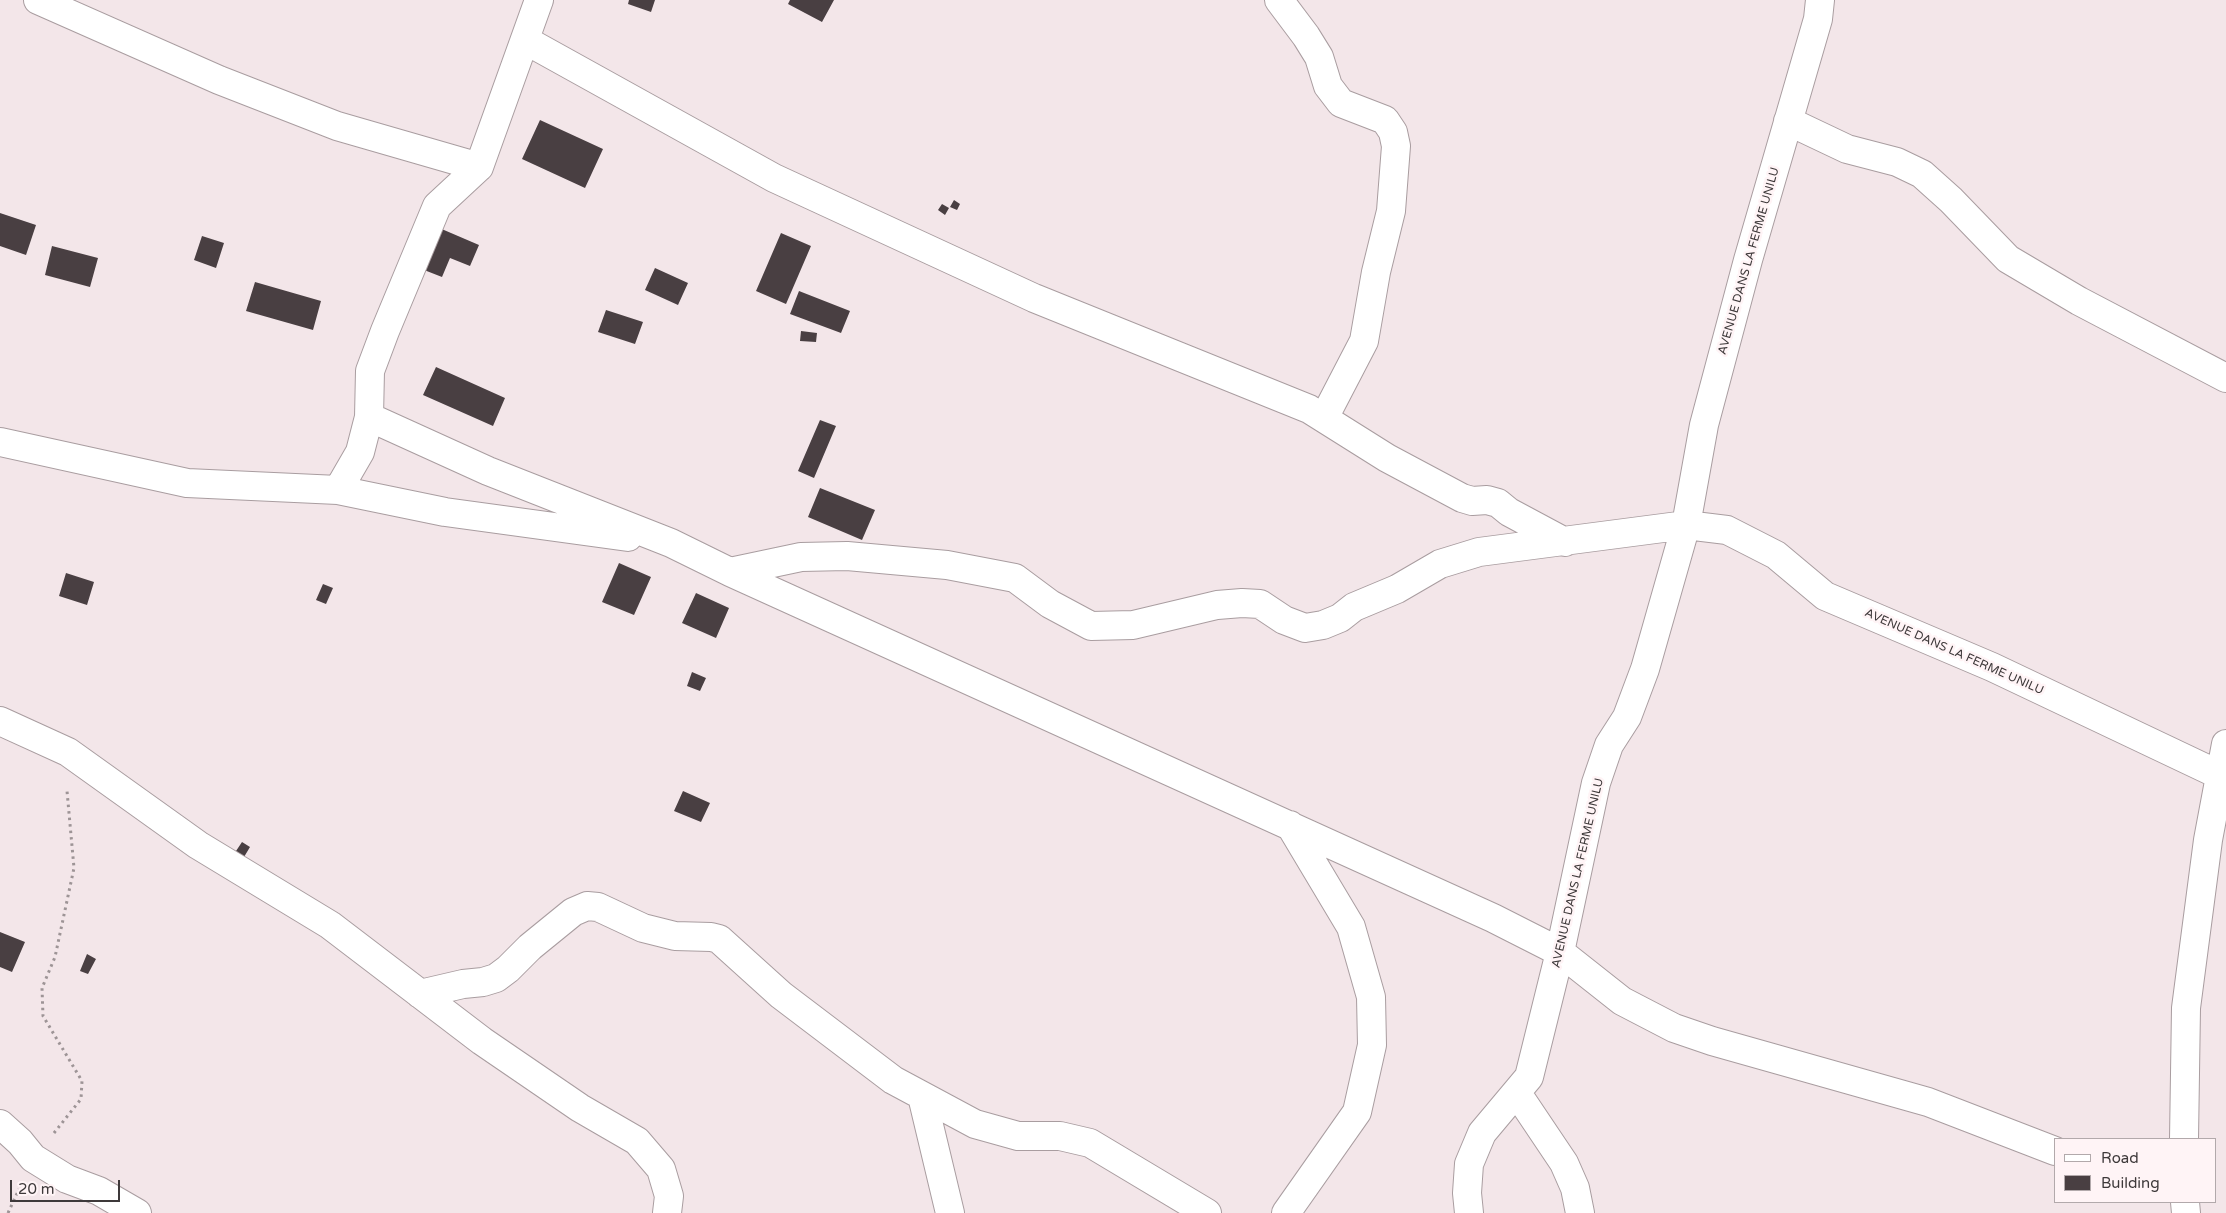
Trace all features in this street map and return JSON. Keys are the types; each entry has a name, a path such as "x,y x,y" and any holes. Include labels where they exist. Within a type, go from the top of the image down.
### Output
{"street":[{"path":"38,0 218,80 337,126 479,167"},
{"path":"338,490 360,452 369,417 370,371 437,206 479,167 539,0"},
{"path":"1279,0 1319,57 1328,86 1341,103 1384,120 1393,132 1396,146 1392,211 1376,272 1364,341 1324,418"},
{"name":"AVENUE DANS LA FERME UNILU","path":"1469,1213 1468,1164 1482,1133 1529,1077 1560,952 1596,783 1609,745 1627,717 1645,669 1686,525 1704,425 1818,19 1820,0"},
{"path":"525,40 774,178 1034,298 1310,409 1387,458 1462,498 1472,502 1487,500 1498,503 1509,512 1565,542"},
{"path":"1788,121 1848,149 1897,162 1922,174 1951,200 2008,258 2079,301 2226,378"},
{"path":"369,417 488,472 671,543 730,572 1493,918 1560,952 1622,1001 1674,1028 1712,1041 1928,1102 2054,1151"},
{"path":"0,442 187,483 338,490 444,512 671,543"},
{"path":"730,572 801,557 847,556 928,563 1015,578 1050,604 1091,626 1134,625 1218,605 1242,603 1260,604 1284,620 1305,628 1323,625 1340,618 1354,607 1397,589 1440,564 1479,552 1686,525"},
{"name":"AVENUE DANS LA FERME UNILU","path":"1686,525 1727,530 1776,555 1826,596 1992,667 2224,777"},
{"path":"0,721 68,752 198,845 330,924 482,1041 580,1108 637,1141 661,1169 669,1196 667,1213"},
{"path":"2184,1138 2186,1008 2208,840 2224,777 2226,744"},
{"path":"1286,1213 1357,1112 1372,1045 1371,997 1351,927 1290,825"},
{"path":"420,994 496,978 573,912 587,906 598,907 643,928 675,936 719,939 781,995 893,1080 975,1124 1018,1136 1060,1136 1090,1143 1208,1213"},
{"path":"1517,1093 1564,1163 1576,1188 1580,1213"},
{"path":"922,1096 950,1213"},
{"path":"0,1124 20,1142 33,1158 67,1179 99,1191 137,1213"}],"path":[{"path":"8,1213 33,1158 81,1098 82,1081 43,1016 42,988 55,957 74,868 67,787 68,752"}],"building":[{"path":"629,0 655,0 651,12 628,4"},
{"path":"790,0 834,0 822,22 788,4"},
{"path":"540,120 603,149 585,188 522,159"},
{"path":"954,200 960,204 957,210 950,207"},
{"path":"942,204 949,208 945,215 938,210"},
{"path":"0,213 36,225 26,255 0,246"},
{"path":"437,227 479,245 470,266 450,258 442,277 419,268"},
{"path":"781,233 811,246 786,304 756,291"},
{"path":"202,236 224,243 216,268 194,260"},
{"path":"52,246 98,258 90,287 45,275"},
{"path":"655,268 688,283 678,305 645,290"},
{"path":"255,282 321,301 313,330 246,311"},
{"path":"799,291 850,311 841,333 790,314"},
{"path":"606,310 643,322 635,344 598,332"},
{"path":"801,331 817,333 816,342 800,341"},
{"path":"436,367 505,398 493,426 423,395"},
{"path":"820,420 836,426 814,478 798,471"},
{"path":"820,488 875,510 862,540 808,517"},
{"path":"619,563 651,577 634,615 602,602"},
{"path":"66,573 94,582 87,605 59,596"},
{"path":"323,584 333,588 326,604 316,600"},
{"path":"696,593 729,608 716,638 682,623"},
{"path":"692,672 706,678 700,691 687,686"},
{"path":"683,791 710,803 701,822 674,811"},
{"path":"242,842 250,847 244,857 236,851"},
{"path":"0,932 25,942 12,972 0,967"},
{"path":"87,954 96,959 88,974 80,971"}]}
